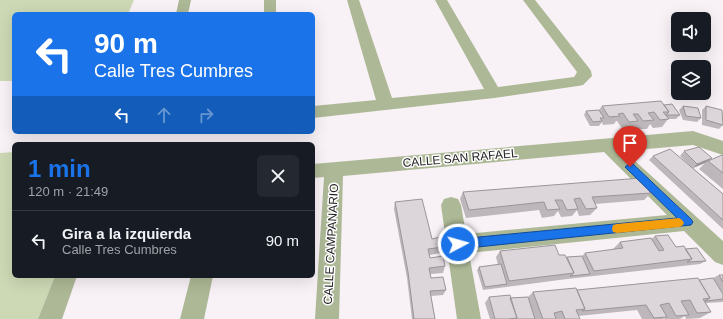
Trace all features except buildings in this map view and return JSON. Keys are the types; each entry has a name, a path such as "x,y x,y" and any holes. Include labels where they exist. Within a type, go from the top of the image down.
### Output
{"street":[{"path":"182,12 185,0"},
{"path":"270,0 270,12"},
{"path":"352,0 386,105"},
{"path":"441,0 494,93"},
{"path":"315,112 494,93 578,81 584,76 584,71 529,0"},
{"name":"CALLE SAN RAFAEL","path":"315,171 693,138 723,148"},
{"path":"607,145 723,255"},
{"name":"CALLE CAMPANARIO","path":"326,319 329,300 334,170"},
{"path":"451,205 469,319"},
{"path":"458,244 687,222"},
{"path":"50,319 65,278"},
{"path":"192,319 202,278"}],"green space":[{"path":"0,0 134,0 129,12 12,12 12,81 0,81"},
{"path":"12,152 12,278 54,278 38,319 0,319 0,153"}],"slow traffic":[{"path":"617,229 679,223"}],"route":[{"path":"458,244 687,222 630,167"}]}
